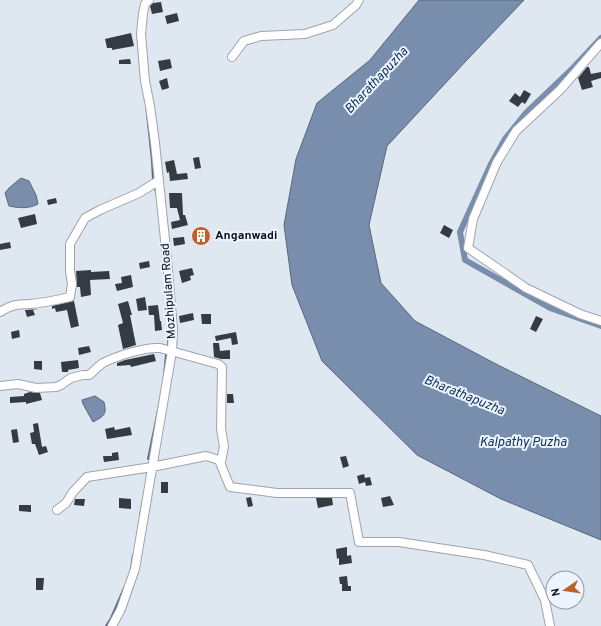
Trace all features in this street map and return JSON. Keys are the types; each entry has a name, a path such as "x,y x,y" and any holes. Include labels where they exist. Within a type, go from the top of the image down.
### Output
{"street":[{"path":"232,57 244,41 261,36 305,34 333,25 356,5 359,0"},
{"name":"Mozhipulam Road","path":"112,626 121,609 135,568 172,351 173,329 167,259 150,106 145,81 141,34 143,2"},
{"path":"601,43 560,90 516,131 497,162 473,219 468,248 526,288 580,314 601,321"},
{"path":"0,312 7,307 17,304 30,304 70,297 72,284 70,244 86,218 100,210 139,193 158,180"},
{"path":"0,386 18,384 36,388 61,385 71,378 88,375 101,364 116,357 153,348 172,351 218,364 222,367 221,429 224,446 221,462 206,456 87,477 73,492 66,503 56,510"},
{"path":"219,460 230,487 277,493 350,493 359,542 399,542 484,555 528,565 545,600 550,626"}],"water":[{"name":"Kalpathy Puzha","path":"419,0 524,0 387,146 369,225 381,283 415,321 496,364 601,416 601,540 501,499 417,455 322,361 292,285 284,225 296,159 317,103 370,60"},
{"path":"21,178 29,181 36,195 38,204 24,208 9,206 5,193"},
{"path":"95,396 104,402 105,412 104,415 93,422 82,400"}],"building":[{"path":"161,2 163,12 152,14 150,6 153,3"},
{"path":"177,13 179,21 167,24 165,16"},
{"path":"131,33 134,46 112,50 112,48 107,48 105,39"},
{"path":"130,59 131,64 119,64 119,60"},
{"path":"170,59 172,68 160,71 158,61"},
{"path":"587,67 589,67 591,74 601,72 601,78 591,81 593,87 582,90 578,78"},
{"path":"167,78 169,88 162,90 159,81"},
{"path":"524,90 531,94 525,104 522,102 518,107 509,101 515,93 520,97"},
{"path":"199,157 201,168 195,169 193,158"},
{"path":"174,160 177,174 187,173 188,179 170,181 169,172 167,173 165,162"},
{"path":"169,193 182,193 183,215 185,215 188,225 172,229 171,222 180,220 177,208 170,208"},
{"path":"56,198 57,203 48,205 47,200"},
{"path":"35,214 37,224 21,228 18,218"},
{"path":"444,225 453,230 449,238 440,233"},
{"path":"184,237 185,244 174,246 173,238"},
{"path":"10,242 11,248 0,250 0,244"},
{"path":"149,261 150,267 140,269 139,263"},
{"path":"192,268 194,275 190,276 191,280 182,283 179,271"},
{"path":"91,270 91,272 109,271 110,279 90,280 91,295 81,297 80,287 77,287 76,271"},
{"path":"131,275 133,287 117,291 115,284 122,283 121,277"},
{"path":"145,297 147,310 138,311 136,299"},
{"path":"74,301 79,326 71,328 67,310 56,312 55,308 52,309 52,306"},
{"path":"128,301 132,315 130,315 136,345 123,349 118,325 123,323 118,304"},
{"path":"158,305 162,330 155,331 154,315 149,315 148,306"},
{"path":"39,309 33,310 35,315 27,317 25,310"},
{"path":"193,313 194,320 180,323 179,316"},
{"path":"201,314 211,314 211,324 202,324"},
{"path":"536,316 543,319 536,332 530,329"},
{"path":"19,330 20,337 12,339 11,332"},
{"path":"236,332 238,344 232,345 231,338 216,341 215,336"},
{"path":"213,343 219,343 220,351 230,350 230,359 214,357"},
{"path":"89,346 91,352 79,355 78,348"},
{"path":"154,354 156,361 131,367 130,365 117,366 117,363 125,360"},
{"path":"78,360 79,368 68,370 68,372 62,372 61,362"},
{"path":"34,361 42,361 42,370 34,369"},
{"path":"30,392 40,393 42,400 26,404 26,402 10,403 10,397 24,396 24,394"},
{"path":"227,394 233,394 234,403 227,403"},
{"path":"38,423 42,447 46,446 48,452 39,455 35,444 32,444 30,433 34,432 33,424"},
{"path":"114,427 115,430 130,427 132,435 107,439 105,429"},
{"path":"17,429 19,442 13,443 11,430"},
{"path":"118,452 119,460 104,462 103,456 112,456 112,453"},
{"path":"346,456 349,466 343,468 340,457"},
{"path":"364,474 365,478 370,477 372,485 366,486 365,482 359,484 357,476"},
{"path":"161,482 168,482 168,493 161,493"},
{"path":"390,496 394,505 383,507 381,498"},
{"path":"251,497 253,506 248,507 246,498"},
{"path":"119,498 131,499 131,509 119,508"},
{"path":"316,498 332,498 333,505 318,508"},
{"path":"75,499 85,499 84,506 74,505"},
{"path":"19,505 31,505 31,512 19,511"},
{"path":"347,547 347,556 351,555 352,563 339,565 339,558 337,559 336,549"},
{"path":"347,576 348,586 351,586 351,591 342,591 342,584 340,584 339,577"},
{"path":"36,578 44,578 43,590 36,590"}],"waterway":[{"path":"601,38 571,70 526,113 505,139 491,164 460,232 465,260 550,308 601,326"},
{"path":"146,104 153,179"},
{"path":"155,189 157,195"},
{"path":"168,315 168,345"},
{"path":"164,375 166,355"},
{"path":"148,459 160,401"},
{"path":"140,516 143,500"},
{"path":"131,569 133,555"},
{"path":"106,626 124,588"}],"place":[{"name":"Anganwadi","path":"201,236"}],"water label":[{"name":"Bharathapuzha","path":"377,81"},
{"name":"Bharathapuzha","path":"464,396"}]}
